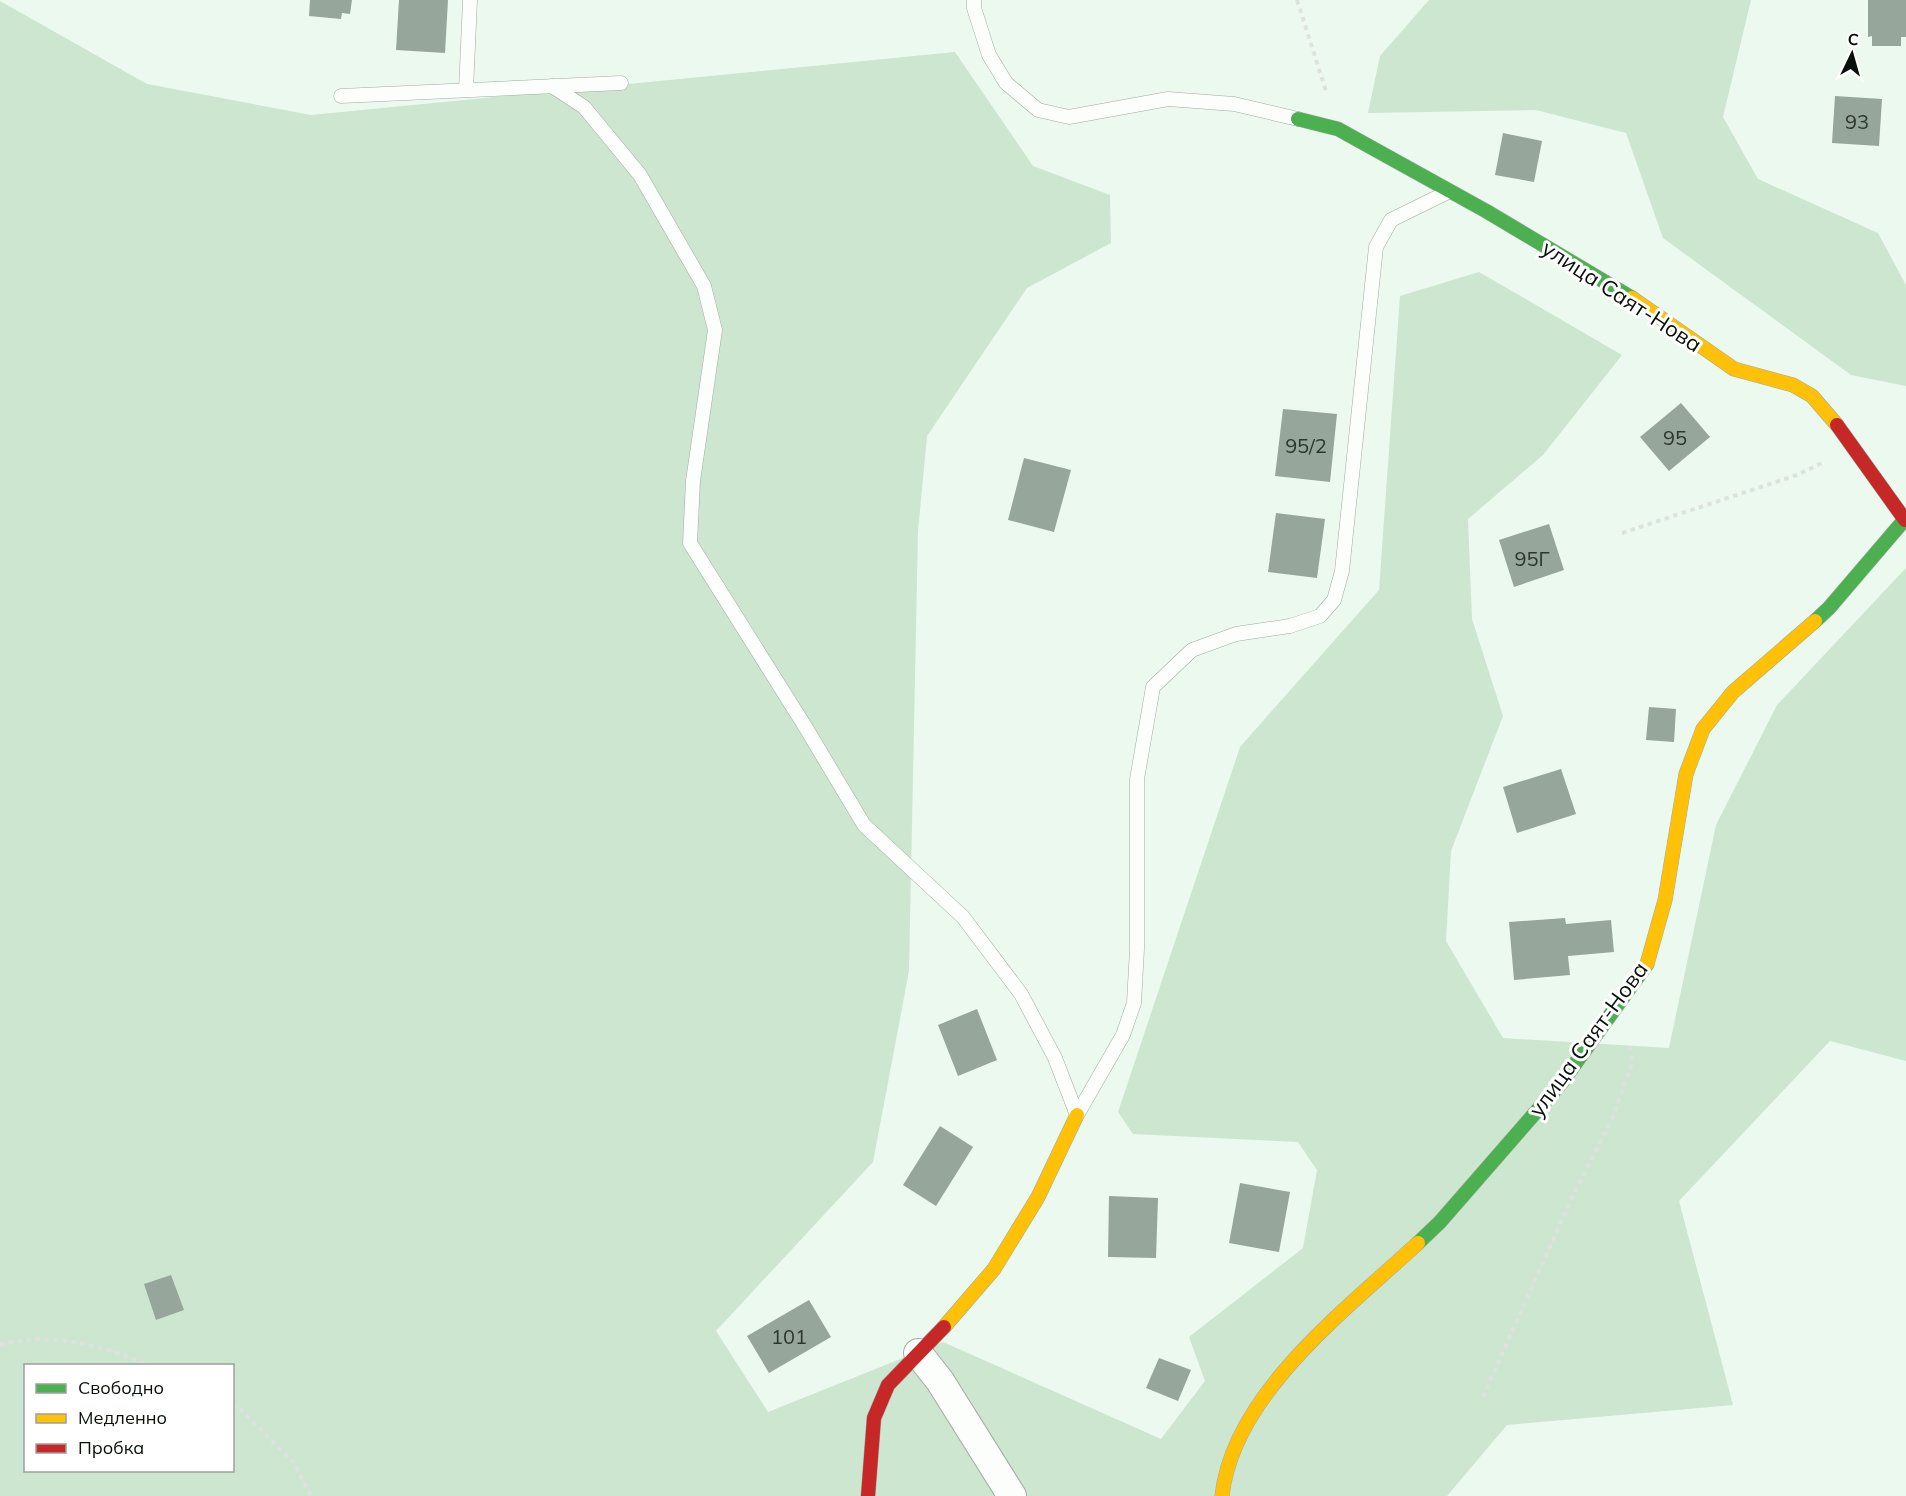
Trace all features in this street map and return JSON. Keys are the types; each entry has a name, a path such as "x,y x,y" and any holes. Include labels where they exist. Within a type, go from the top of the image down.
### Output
{"street":[{"name":"улица Саят-Нова","path":"1222,1496 1224,1478 1242,1432 1266,1392 1315,1338 1440,1222 1562,1082 1648,963 1665,900 1686,774 1702,729 1732,692 1829,608 1905,519 1812,396 1793,385 1734,369 1637,301 1450,191 1338,129 1298,119"},
{"path":"868,1496 874,1418 888,1385 939,1332 994,1269 1038,1197 1077,1115"},
{"path":"918,1353 940,1382 1012,1496"}],"lane":[{"path":"466,90 470,0"},
{"path":"974,0 974,8 989,55 1006,83 1038,110 1069,117 1168,99 1234,104 1298,119"},
{"path":"341,96 621,83"},
{"path":"552,86 584,107 640,175 704,286 715,330 693,481 690,543 864,825 963,917 1021,994 1055,1058 1077,1115"},
{"path":"1077,1115 1124,1035 1134,1003 1137,950 1137,779 1153,687 1192,650 1236,634 1290,626 1320,616 1334,600 1342,571 1376,247 1391,220 1450,191"}],"path":[{"path":"1297,0 1338,129"},
{"path":"1622,533 1797,475 1824,462 1848,442"},
{"path":"1483,1397 1574,1195 1612,1119 1632,1064 1629,1028 1615,1011"},
{"path":"0,1345 19,1339 72,1341 127,1355 147,1364"},
{"path":"234,1406 294,1463 311,1496"}],"green space":[{"path":"1429,0 1751,0 1723,117 1758,179 1878,233 1906,285 1906,386 1851,375 1663,238 1626,133 1536,110 1368,113 1380,56"},
{"path":"0,1 147,84 311,115 955,52 1033,166 1110,195 1111,243 1027,288 927,436 918,531 909,971 873,1162 716,1331 768,1412 943,1342 1161,1439 1205,1381 1189,1337 1303,1248 1317,1170 1298,1142 1133,1134 1118,1112 1240,747 1379,590 1400,296 1479,272 1622,355 1543,455 1468,519 1472,619 1503,716 1451,851 1446,941 1503,1038 1669,1048 1716,825 1777,705 1906,568 1906,1061 1830,1041 1679,1201 1733,1405 1507,1425 1447,1496 0,1496"}],"building":[{"path":"310,0 352,0 350,14 342,13 341,19 309,16"},
{"path":"399,0 448,0 445,53 396,50"},
{"path":"1868,0 1906,0 1906,37 1901,37 1901,46 1872,46 1872,36 1868,37"},
{"path":"1835,96 1882,99 1879,146 1832,143"},
{"path":"1503,133 1542,141 1534,182 1495,175"},
{"path":"1681,403 1710,437 1669,471 1640,437"},
{"path":"1283,409 1337,414 1330,482 1275,476"},
{"path":"1024,458 1071,470 1054,532 1008,520"},
{"path":"1276,513 1325,519 1317,578 1268,572"},
{"path":"1549,524 1564,570 1514,587 1499,540"},
{"path":"1649,707 1676,709 1674,742 1646,740"},
{"path":"1561,769 1576,814 1517,833 1503,787"},
{"path":"1565,918 1566,924 1611,920 1614,952 1568,956 1570,975 1514,980 1509,922"},
{"path":"977,1009 997,1060 958,1076 938,1025"},
{"path":"940,1126 973,1147 936,1206 903,1185"},
{"path":"1240,1183 1290,1192 1279,1252 1229,1243"},
{"path":"1109,1196 1158,1198 1156,1258 1108,1257"},
{"path":"171,1275 184,1310 156,1320 144,1284"},
{"path":"809,1300 831,1337 769,1373 747,1336"},
{"path":"1159,1358 1191,1370 1178,1401 1146,1388"}],"traffic: fast":[{"path":"1298,119 1338,129 1486,211 1632,298"},
{"path":"1815,621 1829,608 1906,518"},
{"path":"1418,1243 1440,1222 1562,1082 1647,964"}],"traffic: slow":[{"path":"1632,298 1734,369 1793,385 1812,396 1837,425"},
{"path":"1647,964 1665,900 1686,774 1703,729 1733,692 1815,621"},
{"path":"944,1327 994,1269 1038,1197 1077,1115"},
{"path":"1222,1496 1231,1459 1247,1423 1270,1389 1297,1356 1328,1325 1418,1243"}],"traffic: jam":[{"path":"1837,425 1905,520"},
{"path":"868,1496 874,1418 888,1385 944,1327"}]}
